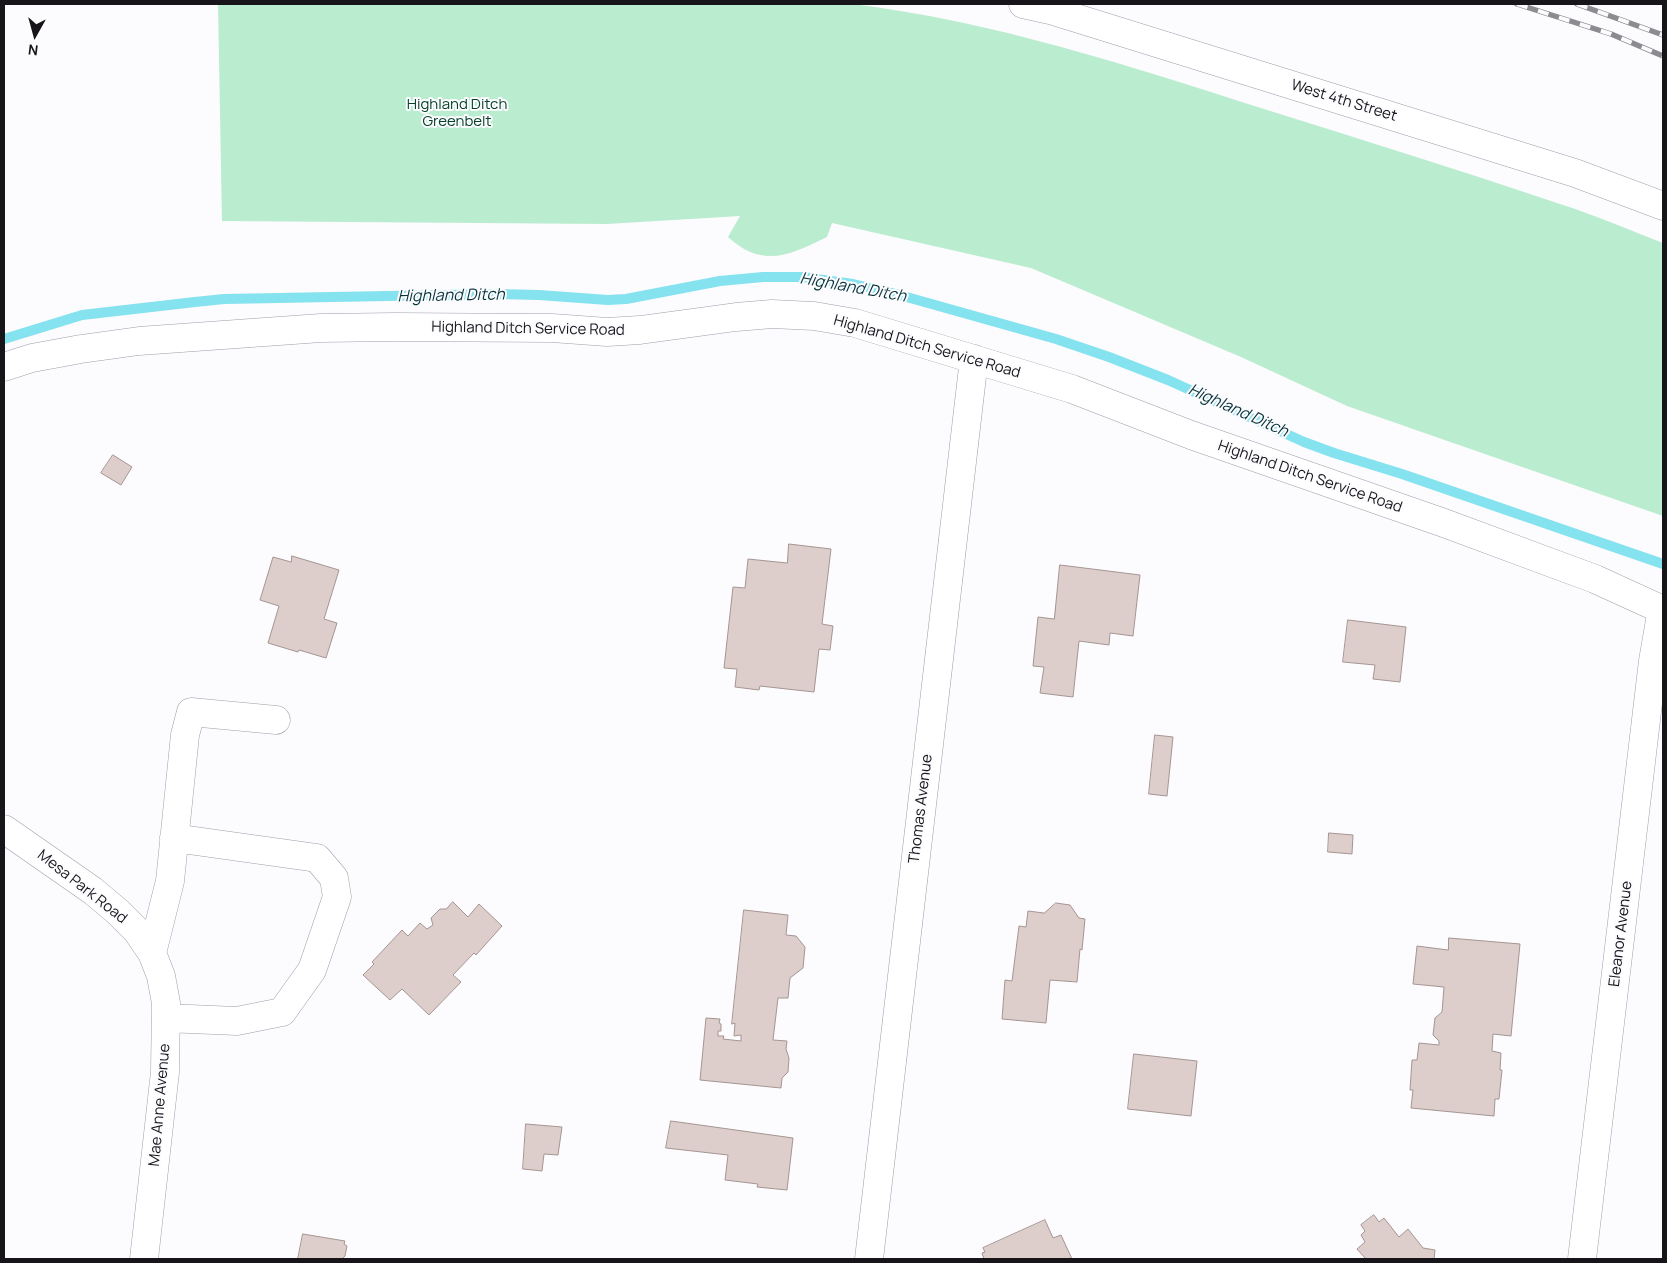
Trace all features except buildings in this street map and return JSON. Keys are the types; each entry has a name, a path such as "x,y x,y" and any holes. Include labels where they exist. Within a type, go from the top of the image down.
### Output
{"street":[{"name":"West 4th Street","path":"1023,4 1068,16 1575,173 1663,206"},
{"name":"Highland Ditch Service Road","path":"4,367 32,358 71,350 139,341 321,328 552,328 607,332 640,330 772,314 814,316 855,323 1072,389 1192,435 1595,579 1662,610"},
{"name":"Thomas Avenue","path":"868,1259 974,359"},
{"name":"Eleanor Avenue","path":"1582,1259 1653,661 1662,610"},
{"path":"152,953 170,881 185,735 191,712 276,720"},
{"name":"Mesa Park Road","path":"4,829 118,912 137,931 152,953"},
{"path":"166,1018 237,1021 282,1012 312,970 337,897 334,878 317,858 174,838"},
{"name":"Mae Anne Avenue","path":"144,1259 165,1072 166,1003 161,976 152,953"}],"green space":[{"name":"Highland Ditch Greenbelt","path":"218,4 852,4 905,12 1009,33 1111,61 1586,213 1663,243 1663,516 1347,406 1241,357 1031,268 832,223 827,237 789,253 765,256 741,247 728,237 740,216 607,224 222,221"}],"waterway":[{"name":"Highland Ditch","path":"4,339 82,315 224,299 496,294 608,300 626,299 720,281 763,277 802,277 853,284 896,294 1056,339 1168,380 1304,442 1663,564"}],"railway":[{"path":"1517,4 1611,34 1663,56"},
{"path":"1577,4 1663,35"}]}
